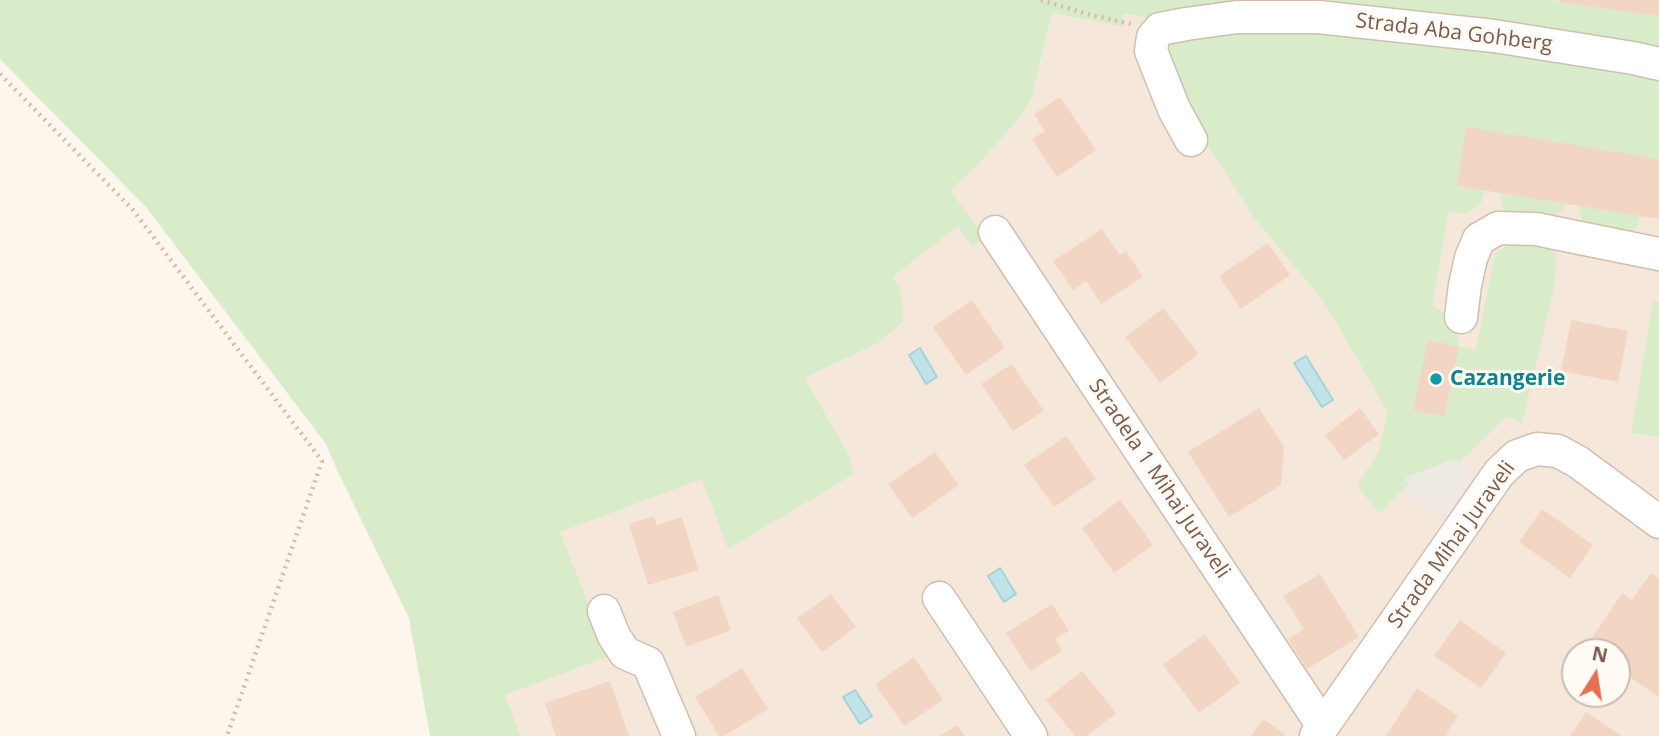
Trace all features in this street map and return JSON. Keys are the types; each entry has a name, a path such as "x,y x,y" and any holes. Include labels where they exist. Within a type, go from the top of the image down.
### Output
{"street":[{"name":"Strada Aba Gohberg","path":"1160,29 1237,17 1318,17 1494,36 1659,64"},
{"path":"1160,29 1153,37 1151,51 1174,109 1191,140"},
{"path":"1461,317 1471,258 1479,239 1498,228 1535,229 1659,254"},
{"name":"Stradela 1 Mihai Juraveli","path":"995,232 1319,731"},
{"name":"Strada Mihai Juraveli","path":"1319,731 1499,473 1517,456 1537,449 1558,451 1578,462 1659,522"},
{"path":"939,598 1031,736"},
{"path":"604,611 614,636 625,653 648,663 679,736"}],"path":[{"path":"1041,0 1087,14 1160,29"},
{"path":"0,74 133,210 322,461 226,736"}],"shaded area":[{"path":"1212,0 1659,0 1659,736 430,736 501,550 834,429 805,378 880,342 891,277 929,198 979,164 1032,99 1052,13 1121,27 1123,13 1151,19"},
{"path":"1455,459 1473,477 1442,521 1404,488 1404,478"}],"green space":[{"path":"0,0 1549,0 1659,16 1659,55 1151,19 1123,13 1122,27 1052,13 1032,98 1019,118 979,164 950,190 985,238 972,247 958,226 892,277 900,286 903,321 880,342 805,378 849,455 854,474 728,549 702,479 560,532 609,656 505,695 520,736 430,736 409,618 326,444 146,207 0,59"},
{"path":"1238,25 1453,40 1659,74 1659,159 1466,128 1457,186 1485,191 1480,205 1466,214 1449,211 1432,304 1456,323 1459,347 1476,350 1495,254 1508,246 1516,245 1556,250 1555,283 1522,424 1507,416 1459,463 1455,459 1404,478 1410,485 1379,514 1357,485 1378,453 1388,412 1323,300 1255,219 1200,134 1161,52 1169,40","holes":["1428,340 1459,348 1443,417 1413,410"]},
{"path":"1500,193 1567,204 1549,224 1504,215"},
{"path":"1579,206 1641,216 1631,239 1584,230"},
{"path":"1653,301 1659,302 1659,437 1631,433"}],"water":[{"path":"920,348 937,377 926,384 909,355"},
{"path":"1306,356 1333,400 1322,407 1294,363"},
{"path":"1000,568 1016,594 1004,602 988,576"},
{"path":"855,690 872,716 860,724 843,697"}],"building":[{"path":"1659,0 1659,16 1559,2"},
{"path":"1060,97 1096,150 1057,177 1032,139 1045,131 1034,114"},
{"path":"1466,127 1659,159 1659,219 1457,186"},
{"path":"1102,229 1120,255 1126,251 1143,277 1101,304 1086,281 1073,290 1053,261"},
{"path":"1268,243 1290,275 1241,309 1219,276"},
{"path":"972,300 1005,348 966,375 933,327"},
{"path":"1163,308 1199,354 1160,383 1125,337"},
{"path":"1571,320 1628,331 1618,382 1561,371"},
{"name":"Cazangerie","path":"1428,340 1459,347 1444,417 1413,410"},
{"path":"1012,364 1044,411 1013,431 981,384"},
{"path":"1259,408 1284,447 1281,485 1229,517 1188,452"},
{"path":"1360,408 1379,434 1344,460 1325,435"},
{"path":"1066,436 1096,479 1054,507 1024,465"},
{"path":"935,452 959,485 912,518 888,484"},
{"path":"1120,500 1153,545 1114,573 1082,528"},
{"path":"1542,509 1593,545 1570,578 1519,542"},
{"path":"654,516 657,525 682,517 698,570 648,585 629,524"},
{"path":"1651,573 1659,578 1659,697 1631,678 1631,638 1592,638 1622,593 1632,600"},
{"path":"1320,574 1359,637 1307,669 1288,639 1304,629 1283,596"},
{"path":"831,594 856,627 822,652 797,618"},
{"path":"718,595 731,630 686,647 673,612"},
{"path":"1052,604 1069,631 1055,639 1062,651 1030,671 1006,633"},
{"path":"1460,620 1506,653 1481,688 1434,656"},
{"path":"1205,634 1240,683 1199,713 1163,665"},
{"path":"914,657 943,700 904,726 875,684"},
{"path":"742,668 768,709 724,736 719,736 695,697"},
{"path":"1082,671 1116,713 1087,736 1075,736 1046,700"},
{"path":"610,681 629,736 556,736 545,703"},
{"path":"1417,688 1458,716 1446,734 1449,736 1386,736"},
{"path":"1586,712 1622,736 1570,736"},
{"path":"1263,719 1285,734 1251,736"},
{"path":"957,725 965,736 940,736"}],"place":[{"name":"Cazangerie","path":"1436,379"}]}
